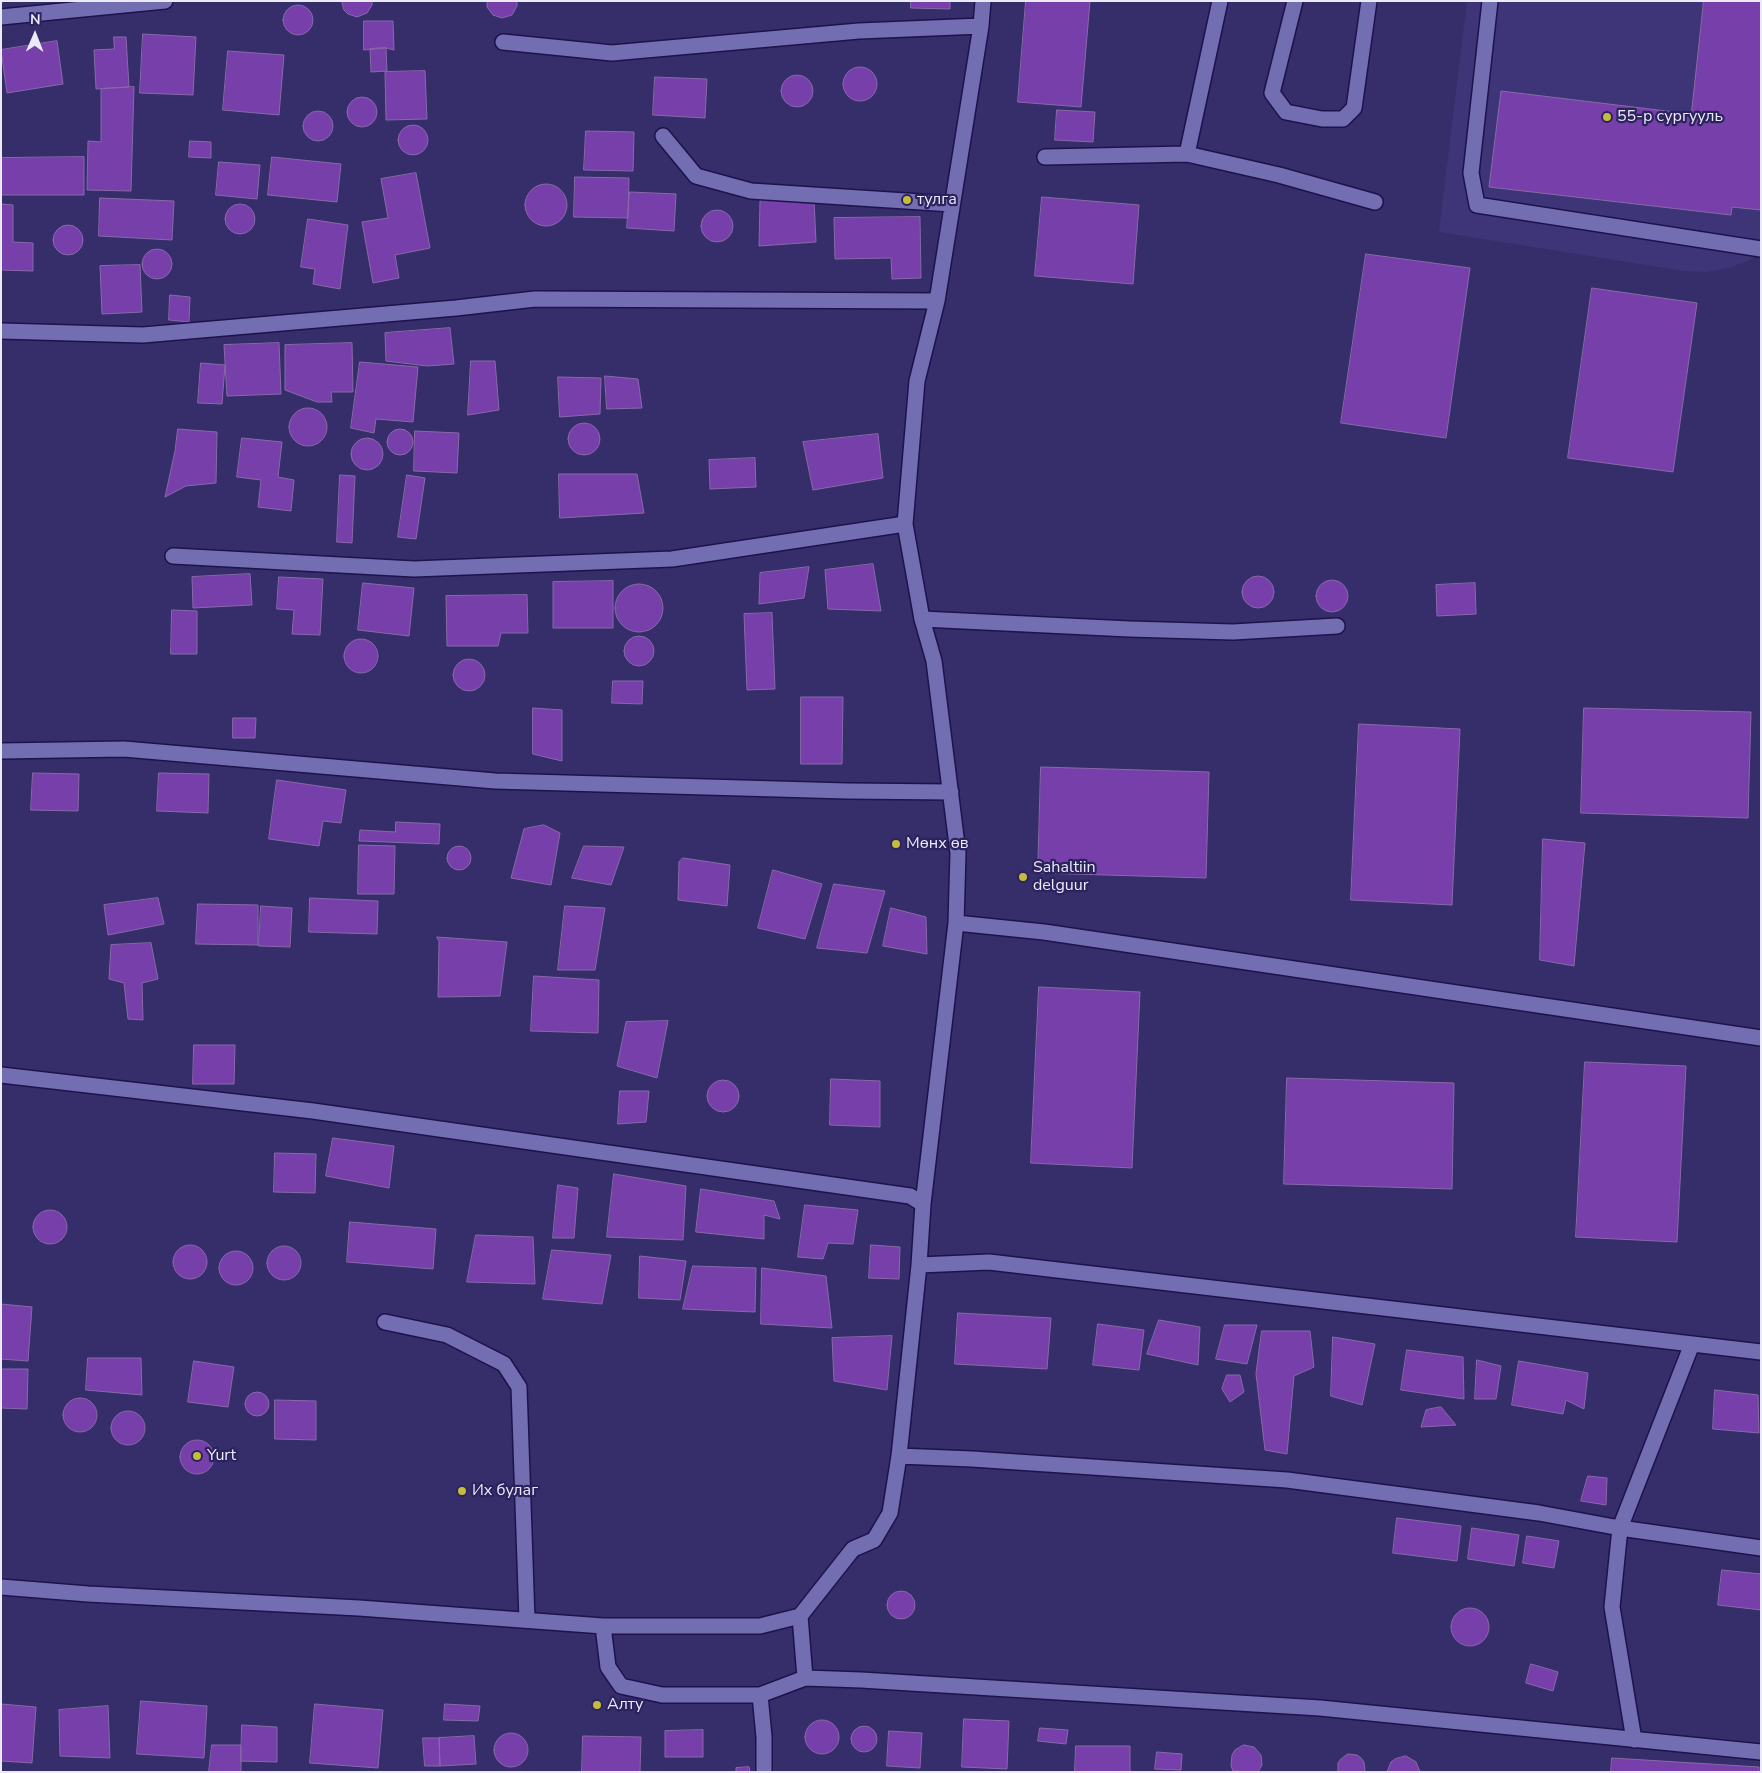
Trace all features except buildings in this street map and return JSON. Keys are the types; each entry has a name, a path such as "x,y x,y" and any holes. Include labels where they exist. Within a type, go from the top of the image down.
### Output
{"street":[{"path":"1,17 164,1"},
{"path":"1,1587 88,1594 358,1608 603,1626 760,1626 800,1616 853,1548 874,1540 890,1513 899,1456 919,1265 923,1204 956,923 958,853 951,792 934,661 922,619 905,524 917,380 936,301 983,1"},
{"path":"1187,154 1220,1"},
{"path":"1295,1 1272,93 1286,112 1322,119 1343,118 1354,108 1369,1"},
{"path":"1490,1 1470,173 1478,205 1761,249"},
{"path":"503,42 612,53 859,31 980,26"},
{"path":"663,136 696,176 751,191 952,204"},
{"path":"1045,157 1187,154 1279,175 1375,202"},
{"path":"1,331 143,335 456,308 535,299 936,301"},
{"path":"173,556 414,569 672,559 905,524"},
{"path":"922,619 1233,632 1337,626"},
{"path":"1,751 124,749 495,781 847,791 951,792"},
{"path":"956,923 1054,934 1761,1038"},
{"path":"1,1076 313,1111 910,1196 923,1204"},
{"path":"919,1265 989,1262 1761,1352"},
{"path":"385,1322 447,1335 504,1364 518,1388 526,1620"},
{"path":"1634,1740 1612,1607 1620,1528 1692,1344"},
{"path":"899,1456 972,1459 1287,1480 1530,1512 1620,1528 1761,1548"},
{"path":"800,1616 805,1678"},
{"path":"603,1626 608,1667 621,1686 662,1696 760,1695 805,1678 871,1680 1320,1708 1761,1752"},
{"path":"760,1695 764,1737 764,1772"}],"shaded area":[{"name":"55-р сургууль","path":"1467,1 1761,1 1761,248 1748,261 1728,268 1706,272 1684,271 1439,232"}],"place":[{"name":"55-р сургууль","path":"1607,117"},
{"name":"тулга","path":"907,200"},
{"name":"Мөнх өв","path":"896,844"},
{"name":"Sahaltiin delguur","path":"1023,877"},
{"name":"Yurt","path":"197,1456"},
{"name":"Их булаг","path":"462,1491"},
{"name":"Алту","path":"597,1705"}]}
